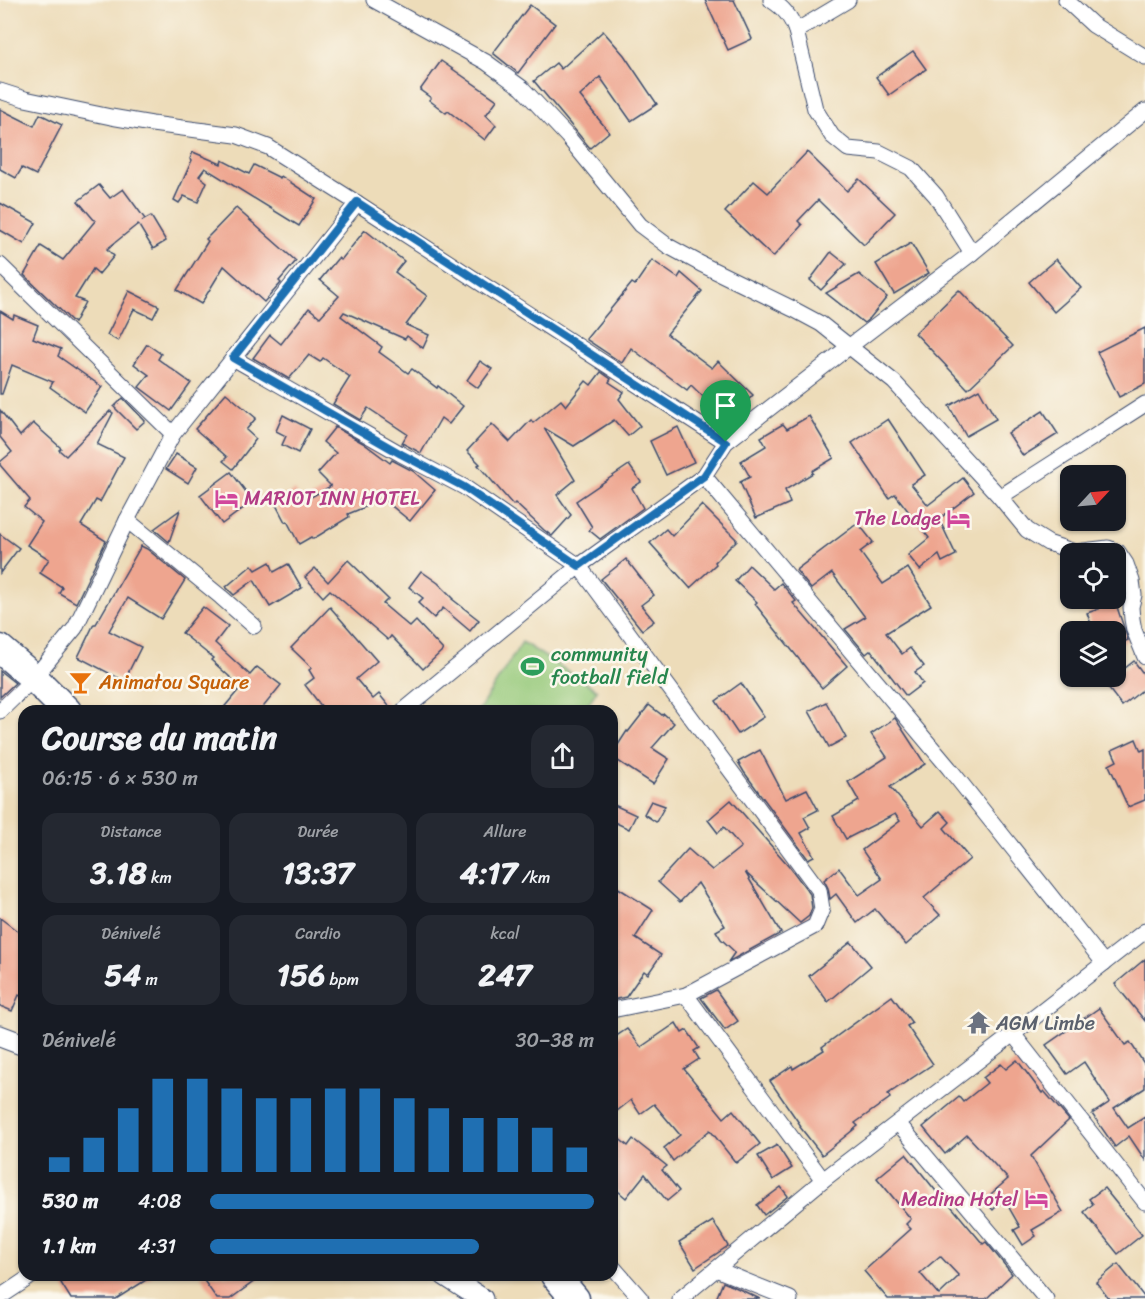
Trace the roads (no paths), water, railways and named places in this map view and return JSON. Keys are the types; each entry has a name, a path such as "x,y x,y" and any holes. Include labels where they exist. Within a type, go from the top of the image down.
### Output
{"highway":[{"path":"0,649 61,705"},
{"path":"560,1281 575,1299"}],"street":[{"path":"374,0 486,62 522,88 568,137 640,225 668,246 821,324 850,346 894,382 1000,497 1027,530 1048,543 1075,552 1108,548 1118,552 1126,564 1132,581 1134,595 1131,607 1132,619 1145,657"},
{"path":"771,0 780,5 791,19 815,108 832,136 848,149 879,152 912,168 936,196 972,253"},
{"path":"796,31 848,0"},
{"path":"1065,0 1093,25 1145,57"},
{"path":"0,91 25,99 111,117 236,135 268,147 357,202 726,442"},
{"path":"410,705 579,566 704,476 726,442 972,253 1145,111"},
{"path":"0,711 34,678 75,628 127,520 173,434 357,202"},
{"path":"0,265 173,434"},
{"path":"233,358 401,454 464,487 579,566 819,890 822,909 815,926 686,995 618,1009"},
{"path":"1000,497 1145,404"},
{"path":"704,476 949,768 1104,963"},
{"path":"127,520 254,626"},
{"path":"680,1299 823,1180 1145,931"},
{"path":"686,995 823,1180"},
{"path":"1013,1034 1145,1202"},
{"path":"0,1036 18,1043"},
{"path":"898,1123 1046,1299"},
{"path":"716,1269 790,1299"},
{"path":"618,1273 641,1299"},
{"path":"0,1297 24,1281"},
{"path":"454,1281 482,1299"}],"place":[{"name":"MARIOT INN HOTEL","path":"226,498"},
{"name":"The Lodge","path":"959,518"},
{"name":"community football field","path":"533,666"},
{"name":"Animatou Square","path":"81,682"},
{"name":"AGM Limbe","path":"978,1023"},
{"name":"Medina Hotel","path":"1036,1199"}]}
